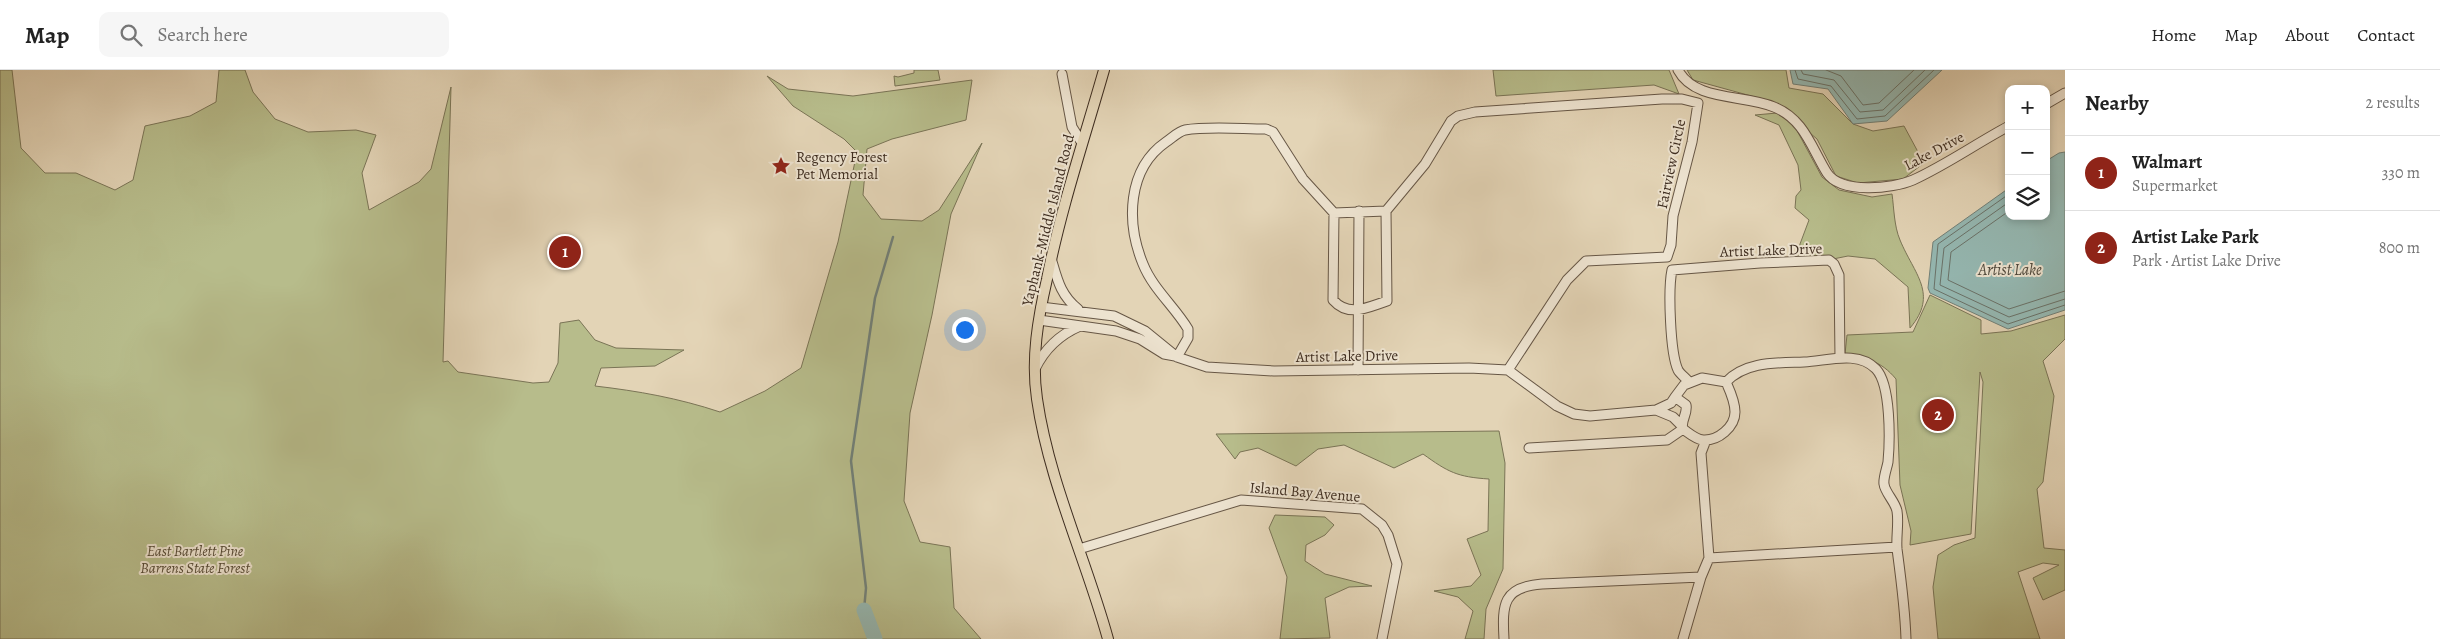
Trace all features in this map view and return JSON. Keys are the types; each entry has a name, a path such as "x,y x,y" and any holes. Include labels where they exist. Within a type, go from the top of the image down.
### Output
{"main road":[{"name":"Yaphank-Middle Island Road","path":"1104,70 1051,258 1039,320 1035,369 1041,425 1108,639"}],"street":[{"name":"Lake Drive","path":"1678,70 1684,80 1694,88 1714,94 1757,100 1795,119 1818,154 1828,175 1844,186 1879,188 1911,181 2005,128"},
{"path":"1062,74 1072,127 1082,143"},
{"path":"2050,102 2065,93"},
{"name":"Fairview Circle","path":"1386,211 1424,164 1445,128 1458,116 1475,112 1662,99 1682,99 1698,103 1692,142 1673,216 1671,245 1667,257 1586,261 1567,280 1508,370"},
{"path":"1039,320 1116,331 1140,339 1164,354 1177,357 1188,338 1188,329 1152,281 1143,264 1134,238 1131,214 1138,180 1144,166 1160,146 1184,130 1269,130 1276,135 1303,179 1334,213 1333,300 1343,308 1360,310 1387,302 1386,211 1334,213"},
{"path":"1358,370 1358,319 1360,310 1359,211"},
{"path":"1051,258 1059,287 1068,301 1080,310"},
{"name":"Artist Lake Drive","path":"1689,382 1678,370 1672,340 1670,282 1672,270 1760,262 1829,260 1834,264 1839,275 1840,358"},
{"name":"Artist Lake Drive","path":"1041,307 1080,310 1114,316 1133,324 1177,357 1207,367 1231,370 1274,371 1469,368 1508,370"},
{"path":"1035,369 1040,357 1058,337 1080,326"},
{"path":"1508,370 1557,406 1574,414 1590,416 1656,410 1671,403 1689,382 1702,378 1726,382 1738,372 1766,364 1840,358 1862,359 1876,368 1887,394 1888,460 1884,484 1898,512 1897,547 1903,581 1906,639"},
{"path":"1656,410 1673,417 1682,427 1698,439 1706,440 1717,436 1732,425 1735,412 1733,399 1726,382"},
{"path":"1529,448 1667,440 1682,427 1687,411 1686,405 1675,397"},
{"path":"1683,639 1701,578 1709,558 1700,453 1706,440"},
{"name":"Island Bay Avenue","path":"1079,549 1241,500 1362,509 1382,525 1388,535 1397,564 1382,639"},
{"path":"1709,558 1897,547"},
{"path":"1504,639 1505,606 1509,594 1517,588 1542,584 1701,578"}],"green space":[{"name":"East Bartlett Pine Barrens State Forest","path":"0,70 12,70 21,148 45,173 76,173 115,190 133,180 145,126 190,116 216,102 219,70 245,70 253,92 275,119 308,132 356,130 376,135 362,173 369,210 419,182 431,169 451,87 443,362 448,361 458,372 533,383 549,382 558,363 560,323 579,320 595,340 616,348 684,350 655,366 601,368 595,386 658,396 720,412 765,391 801,368 838,242 857,152 844,139 793,106 767,76 788,89 853,96 972,80 966,120 892,139 867,149 863,195 881,219 922,221 939,210 982,143 951,214 932,315 910,413 904,501 920,542 950,547 954,608 981,639 0,639"},
{"path":"914,70 938,70 940,80 895,86 894,76 898,77 914,73"},
{"path":"1493,70 1669,70 1679,94 1654,85 1496,96"},
{"path":"1687,70 1786,70 1789,88 1823,94 1853,124 1873,131 1904,126 1924,163 1903,179 1858,183 1836,176 1817,139 1773,102 1693,80"},
{"path":"1777,113 1794,125 1822,177 1839,190 1872,197 1892,194 1898,235 1917,274 1923,294 1923,305 1910,328 1908,287 1875,259 1848,256 1833,259 1798,257 1800,244 1809,220 1795,208 1796,196 1801,190 1798,165 1779,125 1755,115"},
{"path":"1930,295 1981,320 1981,334 2011,331 2065,315 2065,339 2043,361 2054,396 2043,482 2037,489 2044,548 2065,550 2065,590 2043,600 2033,578 2059,565 2043,563 2018,572 2040,639 1938,639 1933,587 1938,555 1954,545 1975,538 1983,382 1980,372 1971,534 1910,545 1911,531 1900,485 1896,379 1885,368 1873,361 1845,354 1847,335 1913,332"},
{"path":"1499,431 1505,463 1503,569 1486,609 1484,639 1465,639 1473,611 1458,597 1434,591 1471,586 1481,575 1467,539 1488,531 1489,479 1469,477 1453,472 1423,454 1394,468 1344,445 1318,449 1296,466 1258,448 1240,452 1235,459 1216,434"},
{"path":"1275,515 1325,517 1334,525 1325,535 1306,545 1305,561 1325,574 1372,586 1349,587 1325,598 1330,638 1280,639 1287,577 1269,528"}],"water":[{"path":"1790,70 1942,70 1887,121 1853,124 1828,89 1793,84"},
{"name":"Artist Lake","path":"2065,152 2065,310 2008,329 1930,293 1928,288 1933,242 2005,191 2005,220 2050,220 2050,159"}],"waterway":[{"path":"864,610 866,588 851,461 875,298 893,237"},
{"path":"864,610 875,639"}],"place":[{"name":"Regency Forest Pet Memorial","path":"781,166"},
{"name":"Walmart","path":"565,252"},
{"name":"Artist Lake Park","path":"1938,415"}]}
